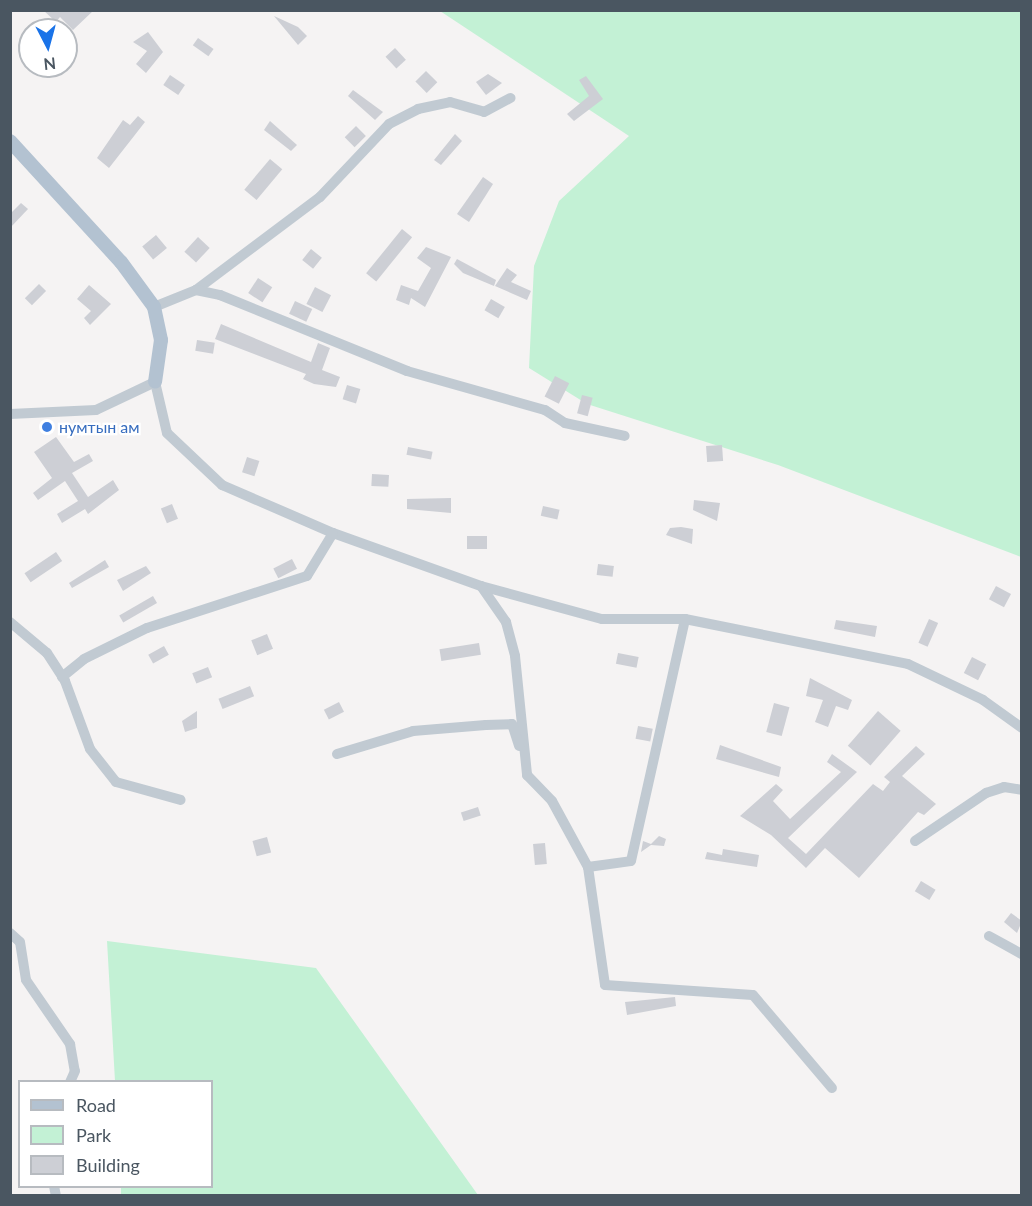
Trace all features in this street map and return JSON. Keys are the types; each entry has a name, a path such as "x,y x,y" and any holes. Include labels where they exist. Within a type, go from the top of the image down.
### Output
{"main road":[{"path":"10,141 121,262 154,307 161,340 155,382"}],"street":[{"path":"154,307 196,290 320,198 389,124 418,109 450,102 484,112 510,98"},
{"path":"196,290 407,371 544,410 565,423 626,436"},
{"path":"10,414 96,410 155,382 167,434 222,485 333,533 481,586 602,619 685,619 908,664 983,700 1022,728"},
{"path":"62,677 84,659 147,628 249,599 307,576 333,533"},
{"path":"481,586 506,622 515,656 527,775"},
{"path":"588,867 631,861 685,619"},
{"path":"10,622 39,642 62,677 90,749 116,782 181,800"},
{"path":"337,754 413,731 512,724 527,775 552,801 588,867 605,985 753,995 832,1088"},
{"path":"915,842 986,793 1004,787 1022,790"},
{"path":"10,933 20,942 26,980 70,1044 75,1071 71,1080"},
{"path":"989,936 1022,954"}],"green space":[{"path":"440,11 1021,11 1021,557 778,465 587,404 529,368 534,266 559,201 629,136"},
{"path":"107,941 316,968 478,1195 121,1195 121,1188 213,1188 213,1080 115,1080"}],"building":[{"path":"43,10 94,10 78,25 78,18 52,18"},
{"path":"274,16 298,27 307,36 298,45"},
{"path":"148,32 163,52 146,73 136,64 147,51 133,42"},
{"path":"198,38 214,49 208,56 193,45"},
{"path":"395,48 406,60 396,69 385,57"},
{"path":"426,71 437,82 427,93 415,82"},
{"path":"488,74 502,83 486,95 476,82"},
{"path":"170,75 185,85 178,95 163,85"},
{"path":"586,76 603,99 574,121 567,114 589,96 579,80"},
{"path":"353,90 383,112 375,120 348,96"},
{"path":"138,116 145,122 109,168 97,158 123,120 130,125"},
{"path":"270,121 297,145 291,151 264,130"},
{"path":"356,126 366,136 355,147 345,137"},
{"path":"455,134 462,141 441,165 434,160"},
{"path":"270,159 282,169 257,200 244,190"},
{"path":"483,177 493,184 469,222 457,214"},
{"path":"21,203 28,209 10,228 10,214"},
{"path":"402,229 412,237 376,281 366,273"},
{"path":"156,235 167,248 153,260 142,247"},
{"path":"198,237 210,248 196,263 184,252"},
{"path":"426,247 451,257 425,307 411,298 409,305 396,300 401,285 418,291 431,268 417,258"},
{"path":"311,249 322,258 313,269 302,260"},
{"path":"457,259 496,280 494,286 463,273 454,264"},
{"path":"507,268 517,275 511,282 531,291 527,300 495,286"},
{"path":"258,278 272,287 262,302 248,293"},
{"path":"39,284 46,291 32,305 25,298"},
{"path":"89,285 111,304 90,325 84,318 91,311 77,299"},
{"path":"315,287 331,295 322,312 306,304"},
{"path":"491,299 505,307 498,318 484,310"},
{"path":"295,301 312,309 306,322 289,314"},
{"path":"221,324 311,362 318,343 330,348 322,370 340,377 336,387 314,384 303,379 306,374 215,339"},
{"path":"197,340 215,343 213,354 195,351"},
{"path":"555,376 569,383 559,404 545,396"},
{"path":"347,385 360,389 356,403 343,399"},
{"path":"582,395 593,398 588,416 577,413"},
{"path":"56,437 74,462 89,454 93,461 72,473 88,497 113,480 119,490 88,514 85,509 62,523 57,514 78,501 65,481 38,500 33,493 52,478 34,452"},
{"path":"722,445 723,461 707,462 706,446"},
{"path":"408,447 433,452 431,460 406,455"},
{"path":"247,457 259,461 254,476 242,472"},
{"path":"372,474 389,475 388,487 371,486"},
{"path":"451,498 451,513 407,509 407,499"},
{"path":"694,500 720,503 717,521 693,510"},
{"path":"172,504 178,519 167,523 161,508"},
{"path":"543,506 560,510 557,520 541,516"},
{"path":"670,528 693,529 692,544 666,535"},
{"path":"467,536 487,536 487,549 467,549"},
{"path":"56,552 62,561 31,582 24,573"},
{"path":"292,559 297,569 278,578 273,569"},
{"path":"105,560 109,567 72,588 69,583"},
{"path":"598,564 614,566 613,577 597,575"},
{"path":"146,566 151,573 123,591 117,580"},
{"path":"996,586 1011,594 1004,607 989,599"},
{"path":"153,596 157,603 123,622 119,616"},
{"path":"929,619 938,623 928,647 918,643"},
{"path":"836,620 877,626 875,637 834,629"},
{"path":"267,634 273,649 257,655 251,640"},
{"path":"479,643 481,655 441,661 439,649"},
{"path":"164,646 169,655 153,663 148,655"},
{"path":"618,653 639,657 637,668 616,664"},
{"path":"972,657 986,664 978,680 964,673"},
{"path":"208,667 212,677 196,684 192,673"},
{"path":"810,678 852,700 848,710 836,706 828,727 815,722 823,700 806,696"},
{"path":"250,686 254,696 223,709 218,699"},
{"path":"339,702 344,712 329,720 324,710"},
{"path":"774,703 789,707 782,736 766,732"},
{"path":"197,711 197,728 185,732 182,721"},
{"path":"878,711 901,731 870,765 848,746"},
{"path":"638,726 653,729 650,742 636,739"},
{"path":"720,745 781,767 779,777 716,759"},
{"path":"916,746 925,754 902,776 936,804 924,815 918,812 859,878 825,848 806,868 771,835 740,816 776,784 783,790 773,801 790,819 841,772 827,762 832,754 857,772 788,838 806,854 873,784 883,791 890,782 884,777"},
{"path":"478,807 481,816 464,821 461,813"},
{"path":"659,836 666,839 664,846 651,845 641,852 643,841 651,844"},
{"path":"267,837 271,852 257,856 253,841"},
{"path":"545,843 547,864 535,865 533,844"},
{"path":"723,849 759,855 757,867 705,859 707,852 722,855"},
{"path":"921,881 936,890 929,900 915,891"},
{"path":"1011,913 1022,921 1017,933 1004,922"},
{"path":"675,997 676,1006 627,1015 625,1002"}],"place":[{"name":"нумтын ам","path":"47,427"}]}
